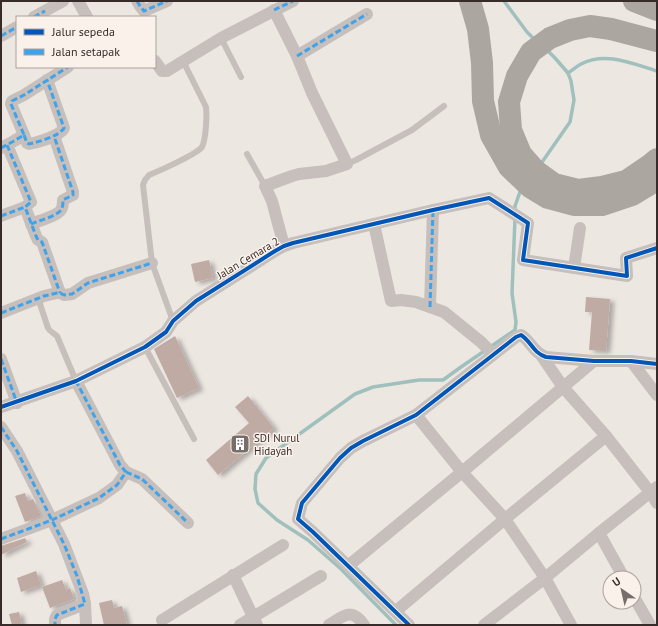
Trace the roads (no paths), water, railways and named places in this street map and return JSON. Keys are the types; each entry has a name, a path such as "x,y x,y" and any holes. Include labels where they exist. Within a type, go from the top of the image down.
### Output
{"highway":[{"path":"470,1 478,29 482,63 483,101 491,135 509,167 530,187 548,198 574,205 602,205 632,195 657,180"},
{"path":"634,1 657,10"},
{"path":"657,41 611,28 590,26 570,30 550,38 532,52 516,76 509,102 511,130 521,154 536,171 554,184 578,190 602,187 626,181 657,159"}],"street":[{"path":"35,16 43,6 63,1"},
{"path":"78,1 86,16"},
{"path":"137,1 144,11 167,1"},
{"path":"156,62 162,71 167,71 221,38 293,1"},
{"path":"274,10 297,56 312,93 347,164 326,171 299,174 265,186 272,201 284,246"},
{"path":"297,56 367,14"},
{"path":"1,36 16,28"},
{"path":"47,80 64,128 62,132 54,136 29,144 11,104 12,101 66,68"},
{"path":"1,216 25,207 31,202 4,146 24,135"},
{"path":"31,224 57,213 61,210 63,200 73,195 54,136"},
{"name":"Jalan Cemara 2","path":"1,407 76,381 145,347 166,332 173,321 196,301 284,246 374,224 489,198 519,218 522,260 574,268"},
{"path":"25,207 38,240 42,242 60,293"},
{"path":"430,306 433,210"},
{"path":"374,224 391,301 401,300 416,302 444,312 481,342 493,354"},
{"path":"580,228 574,268 626,276 626,258 657,248"},
{"path":"1,314 50,294 72,294 88,284 152,263"},
{"path":"410,625 298,519 302,503 340,458 352,448 416,415 516,337 521,336 524,338 541,356 563,387 654,489 657,503"},
{"path":"541,356 594,361 631,361 657,364"},
{"path":"1,359 16,403"},
{"path":"348,566 594,361"},
{"path":"631,361 657,395"},
{"path":"76,381 120,465 126,472 142,479 188,523"},
{"path":"416,415 462,472 505,519 545,578 571,625"},
{"path":"1,427 17,451 64,544 77,576 85,604 86,625"},
{"path":"396,611 606,436"},
{"path":"1,539 52,520 99,498 117,485 126,472"},
{"path":"484,625 545,578 654,489"},
{"path":"599,533 620,570"},
{"path":"162,620 283,544"},
{"path":"233,575 255,621"},
{"path":"240,625 255,621 321,576"},
{"path":"55,625 57,615 85,604"},
{"path":"641,610 650,625"},
{"path":"329,625 346,614 354,615 361,620 364,625"}],"lane":[{"path":"221,38 241,77"},
{"path":"173,321 152,263 143,185 149,175 196,152 202,146 207,115 206,107 183,61"},
{"path":"347,164 412,130 444,106"},
{"path":"247,154 265,186"},
{"path":"38,298 49,331 57,336 76,381"},
{"path":"145,347 194,439"}],"waterway":[{"path":"504,1 527,32 535,40"},
{"path":"540,165 570,122 574,100 568,73 546,49"},
{"path":"568,73 590,60 600,59 629,62 657,71"},
{"path":"515,212 515,206 521,189"},
{"path":"396,625 341,569 308,540 277,520 258,503 255,489 256,474 266,458 355,394 373,387 419,380 443,380 515,330 516,322 512,293 515,218"}],"place":[{"name":"SDI Nurul Hidayah","path":"240,444"}]}
